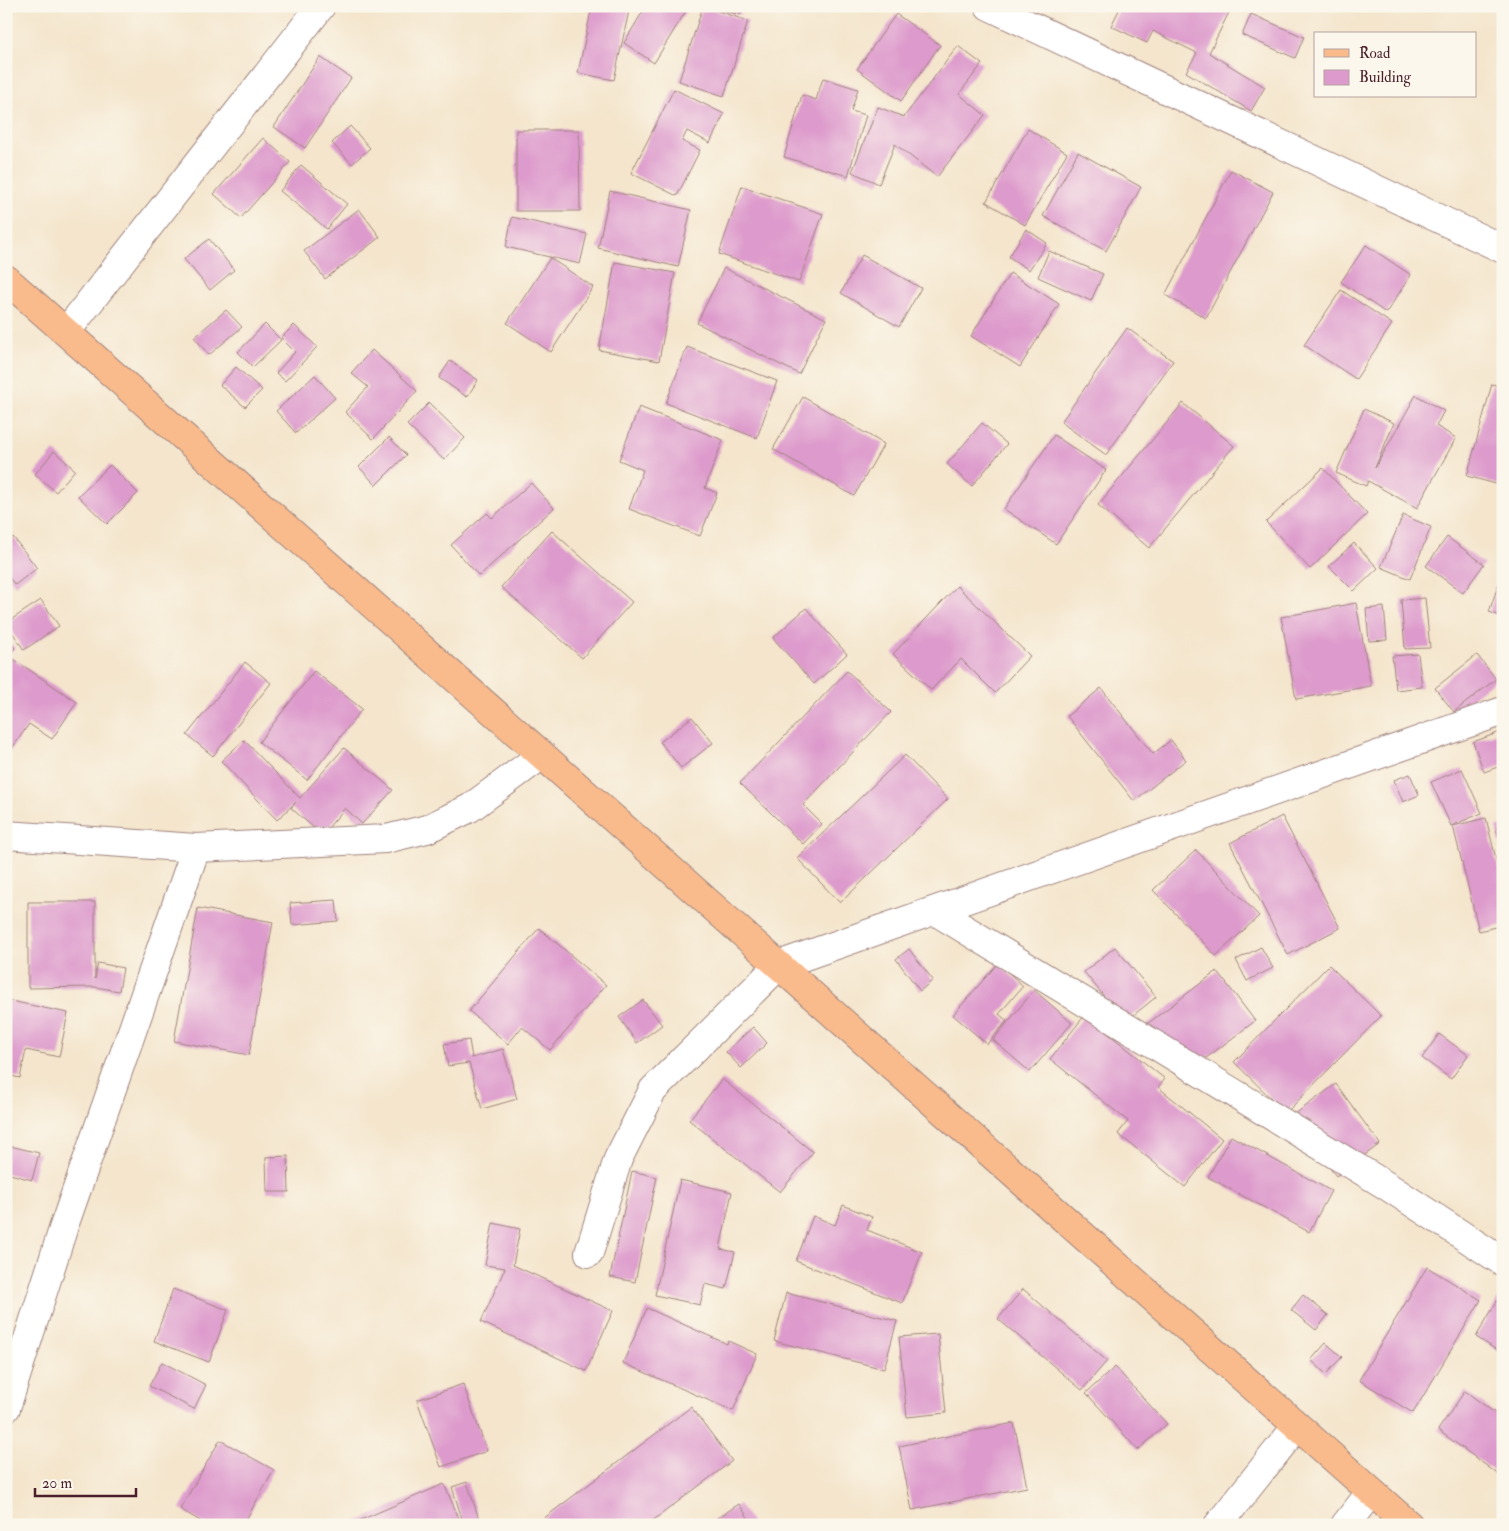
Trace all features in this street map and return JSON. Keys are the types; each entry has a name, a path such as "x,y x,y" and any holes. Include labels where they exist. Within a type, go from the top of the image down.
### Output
{"main road":[{"path":"6,279 1409,1525"}],"street":[{"path":"66,332 321,6"},
{"path":"989,6 1503,249"},
{"path":"590,1253 618,1159 654,1090 779,965 936,911 1085,856 1503,711"},
{"path":"6,835 196,848 386,839 427,829 470,808 542,755"},
{"path":"6,1408 63,1229 196,848"},
{"path":"936,911 1387,1186 1503,1262"},
{"path":"1218,1525 1297,1426"},
{"path":"1346,1525 1372,1492"}],"building":[{"path":"592,6 630,6 614,80 578,73"},
{"path":"646,6 689,6 654,63 624,43"},
{"path":"703,6 748,21 724,96 679,81"},
{"path":"707,6 742,6 740,15"},
{"path":"1121,6 1232,6 1209,53 1265,87 1251,111 1186,72 1197,53 1153,31 1147,43 1111,26"},
{"path":"896,14 940,45 901,101 857,69"},
{"path":"1251,14 1304,37 1295,58 1242,35"},
{"path":"958,46 982,64 959,94 985,115 937,177 895,144 879,184 852,172 878,107 904,117"},
{"path":"320,57 351,78 305,148 274,127"},
{"path":"823,78 858,89 851,111 866,115 848,176 784,157 802,95 816,100"},
{"path":"674,89 724,114 710,143 687,131 682,141 700,150 677,196 631,173"},
{"path":"350,126 370,148 352,164 332,143"},
{"path":"1028,129 1067,153 1025,225 986,202"},
{"path":"516,130 579,130 580,211 516,211"},
{"path":"263,138 290,162 241,218 214,194"},
{"path":"1078,152 1141,187 1106,251 1043,216"},
{"path":"301,165 347,204 327,229 280,191"},
{"path":"1231,170 1273,192 1206,318 1165,295"},
{"path":"742,186 823,214 799,282 719,254"},
{"path":"610,191 691,210 678,267 598,248"},
{"path":"359,209 380,237 325,279 304,251"},
{"path":"512,217 587,234 580,264 506,247"},
{"path":"1026,229 1047,243 1029,270 1009,257"},
{"path":"209,239 234,270 210,290 184,259"},
{"path":"1366,245 1411,275 1386,313 1341,282"},
{"path":"1049,251 1103,274 1091,301 1038,277"},
{"path":"862,255 921,288 899,327 841,293"},
{"path":"550,258 593,287 551,352 507,323"},
{"path":"615,262 675,273 659,361 599,350"},
{"path":"724,268 826,319 799,374 697,323"},
{"path":"1010,273 1059,304 1020,367 971,336"},
{"path":"1341,290 1392,324 1356,379 1304,345"},
{"path":"226,310 242,327 209,355 194,337"},
{"path":"265,324 281,340 253,367 238,352"},
{"path":"294,325 317,347 285,381 276,373 295,352 281,338"},
{"path":"1127,328 1173,361 1106,455 1061,422"},
{"path":"687,347 777,381 757,438 666,403"},
{"path":"372,350 417,391 373,439 345,412 368,387 351,373"},
{"path":"450,361 478,380 467,397 439,378"},
{"path":"236,367 262,390 245,407 220,385"},
{"path":"315,375 335,398 296,433 276,411"},
{"path":"1492,384 1503,387 1503,486 1467,476"},
{"path":"1416,395 1444,411 1436,426 1456,438 1417,508 1368,481 1366,486 1336,473 1364,409 1394,423 1375,468"},
{"path":"803,397 884,444 854,496 773,449"},
{"path":"429,403 465,438 444,460 407,425"},
{"path":"1183,403 1234,446 1149,548 1098,505"},
{"path":"639,407 723,440 705,488 717,493 700,536 629,509 643,470 619,460"},
{"path":"982,423 1007,444 972,486 947,464"},
{"path":"1054,435 1106,470 1056,544 1004,509"},
{"path":"389,437 406,455 376,485 359,467"},
{"path":"54,451 75,470 56,492 35,474"},
{"path":"110,465 138,493 107,524 78,496"},
{"path":"1323,468 1367,514 1310,569 1266,522"},
{"path":"531,483 554,508 479,576 451,545 487,513 492,518"},
{"path":"1403,515 1431,527 1410,579 1381,567"},
{"path":"552,531 632,602 582,658 501,587"},
{"path":"13,537 37,568 15,585 6,574 6,542"},
{"path":"1447,537 1484,564 1463,593 1426,566"},
{"path":"1354,543 1378,568 1354,591 1329,566"},
{"path":"1503,571 1503,617 1489,612"},
{"path":"957,586 1030,656 995,693 961,659 931,690 893,654"},
{"path":"1425,598 1430,648 1405,649 1401,600"},
{"path":"41,600 59,626 24,650 6,623"},
{"path":"1356,603 1371,686 1296,699 1281,617"},
{"path":"1384,607 1387,640 1369,641 1366,609"},
{"path":"806,608 847,654 814,684 773,638"},
{"path":"6,639 15,648 6,657"},
{"path":"1418,654 1422,687 1396,690 1392,656"},
{"path":"1477,655 1496,679 1454,712 1435,688"},
{"path":"9,656 77,702 52,739 29,724 6,757 6,660"},
{"path":"245,662 271,683 213,756 187,735"},
{"path":"314,671 362,709 307,780 259,742"},
{"path":"847,671 891,712 803,805 822,824 803,844 740,783"},
{"path":"1101,688 1153,754 1171,740 1186,760 1134,801 1067,716"},
{"path":"692,717 713,743 681,768 660,742"},
{"path":"1503,731 1503,765 1484,772 1473,742"},
{"path":"244,740 300,798 344,748 393,790 362,824 345,808 322,835 291,808 296,802 277,820 221,761"},
{"path":"905,755 948,799 840,903 797,858"},
{"path":"1462,769 1482,813 1451,826 1431,782"},
{"path":"1410,774 1419,795 1403,802 1394,780"},
{"path":"1282,816 1340,928 1288,955 1230,843"},
{"path":"1486,818 1503,888 1503,925 1479,931 1453,826"},
{"path":"1503,826 1503,848 1502,848 1496,828"},
{"path":"1196,850 1259,916 1216,956 1153,890"},
{"path":"336,900 338,921 292,925 290,903"},
{"path":"28,902 95,902 95,979 98,963 123,968 119,991 95,987 28,988"},
{"path":"198,908 273,922 249,1055 174,1041"},
{"path":"539,928 606,985 550,1050 522,1027 508,1044 469,1011"},
{"path":"1115,947 1156,997 1125,1022 1084,972"},
{"path":"1261,947 1273,968 1247,981 1236,960"},
{"path":"909,949 933,980 920,991 896,959"},
{"path":"998,963 1023,986 999,1014 1007,1021 987,1044 953,1015"},
{"path":"1329,965 1381,1016 1286,1113 1234,1062"},
{"path":"1217,971 1255,1021 1185,1074 1147,1024"},
{"path":"1034,990 1072,1023 1030,1072 993,1040"},
{"path":"6,1000 68,1013 59,1057 26,1050 20,1078 6,1075"},
{"path":"643,1000 662,1025 637,1043 619,1017"},
{"path":"1085,1015 1165,1079 1158,1087 1222,1139 1185,1187 1118,1134 1128,1121 1050,1059"},
{"path":"753,1027 767,1043 741,1068 726,1052"},
{"path":"1439,1034 1468,1055 1451,1079 1422,1058"},
{"path":"469,1040 472,1058 503,1049 517,1099 482,1109 469,1063 448,1066 444,1044"},
{"path":"722,1079 813,1152 780,1192 689,1120"},
{"path":"1336,1084 1380,1144 1336,1176 1291,1117"},
{"path":"1231,1136 1331,1191 1309,1232 1208,1177"},
{"path":"6,1145 39,1153 32,1180 6,1173"},
{"path":"288,1156 289,1192 267,1192 266,1157"},
{"path":"632,1171 657,1177 635,1282 610,1277"},
{"path":"680,1180 732,1192 720,1249 735,1252 726,1289 705,1284 700,1305 655,1295"},
{"path":"843,1205 872,1217 867,1230 922,1252 902,1303 796,1261 813,1216 835,1225"},
{"path":"493,1223 520,1229 513,1265 613,1311 586,1371 481,1322 505,1268 485,1265"},
{"path":"1427,1267 1481,1300 1413,1413 1359,1380"},
{"path":"173,1289 228,1310 209,1362 154,1341"},
{"path":"1023,1289 1107,1361 1082,1390 998,1319"},
{"path":"786,1293 897,1321 884,1369 774,1341"},
{"path":"1303,1295 1328,1315 1316,1330 1291,1310"},
{"path":"1500,1296 1503,1297 1503,1354 1476,1337"},
{"path":"647,1308 727,1344 728,1341 757,1354 733,1411 623,1363"},
{"path":"938,1334 946,1413 907,1417 899,1337"},
{"path":"1326,1343 1342,1357 1326,1374 1311,1360"},
{"path":"162,1362 206,1385 194,1409 149,1386"},
{"path":"1115,1367 1167,1424 1138,1450 1086,1393"},
{"path":"463,1384 487,1451 441,1467 417,1400"},
{"path":"1465,1391 1503,1419 1503,1478 1438,1430"},
{"path":"691,1407 732,1461 647,1525 535,1525"},
{"path":"1014,1423 1027,1487 912,1510 899,1446"},
{"path":"220,1440 274,1470 243,1525 207,1525 180,1509"},
{"path":"467,1482 481,1525 464,1525 452,1487"},
{"path":"444,1484 462,1525 349,1525"},
{"path":"739,1504 753,1525 707,1525"}]}
